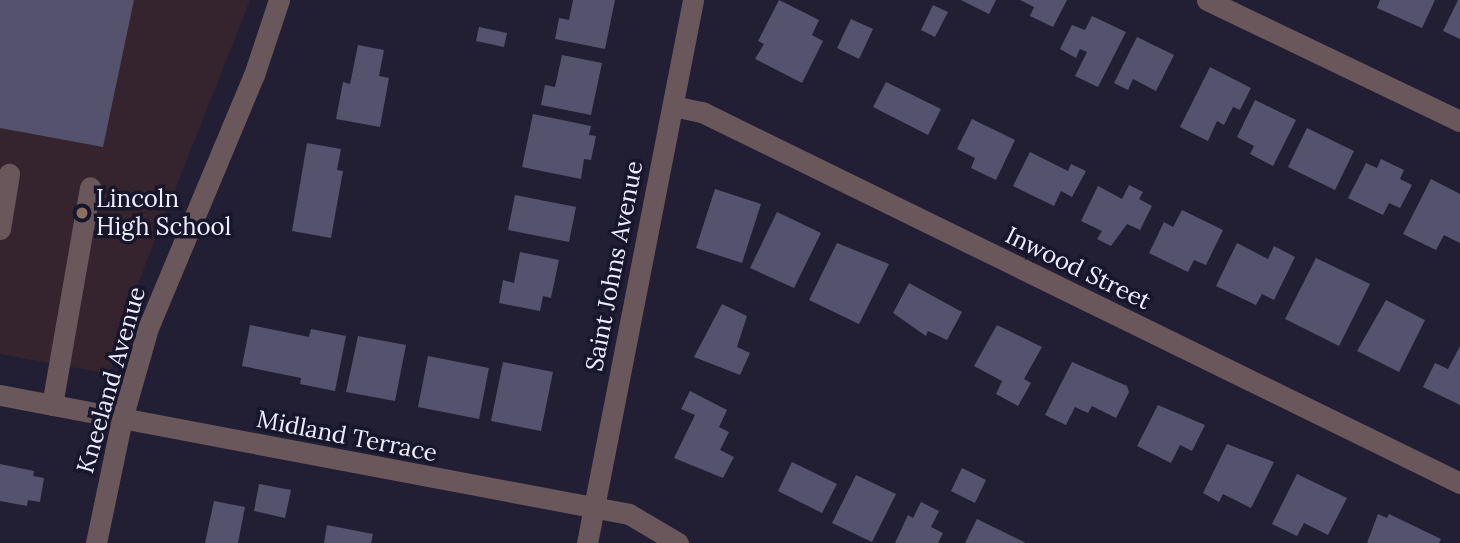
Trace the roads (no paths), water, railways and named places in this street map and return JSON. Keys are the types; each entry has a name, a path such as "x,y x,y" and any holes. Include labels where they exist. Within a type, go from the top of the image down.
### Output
{"street":[{"name":"Kneeland Avenue","path":"96,543 122,419 148,328 254,75 279,0"},
{"name":"Saint Johns Avenue","path":"587,543 694,0"},
{"path":"1207,0 1460,121"},
{"name":"Inwood Street","path":"673,106 702,112 1460,483"},
{"path":"0,229 9,174"},
{"path":"52,405 90,187"},
{"name":"Midland Terrace","path":"0,395 594,510 628,514 678,543"}],"place":[{"name":"Lincoln High School","path":"82,213"}]}
